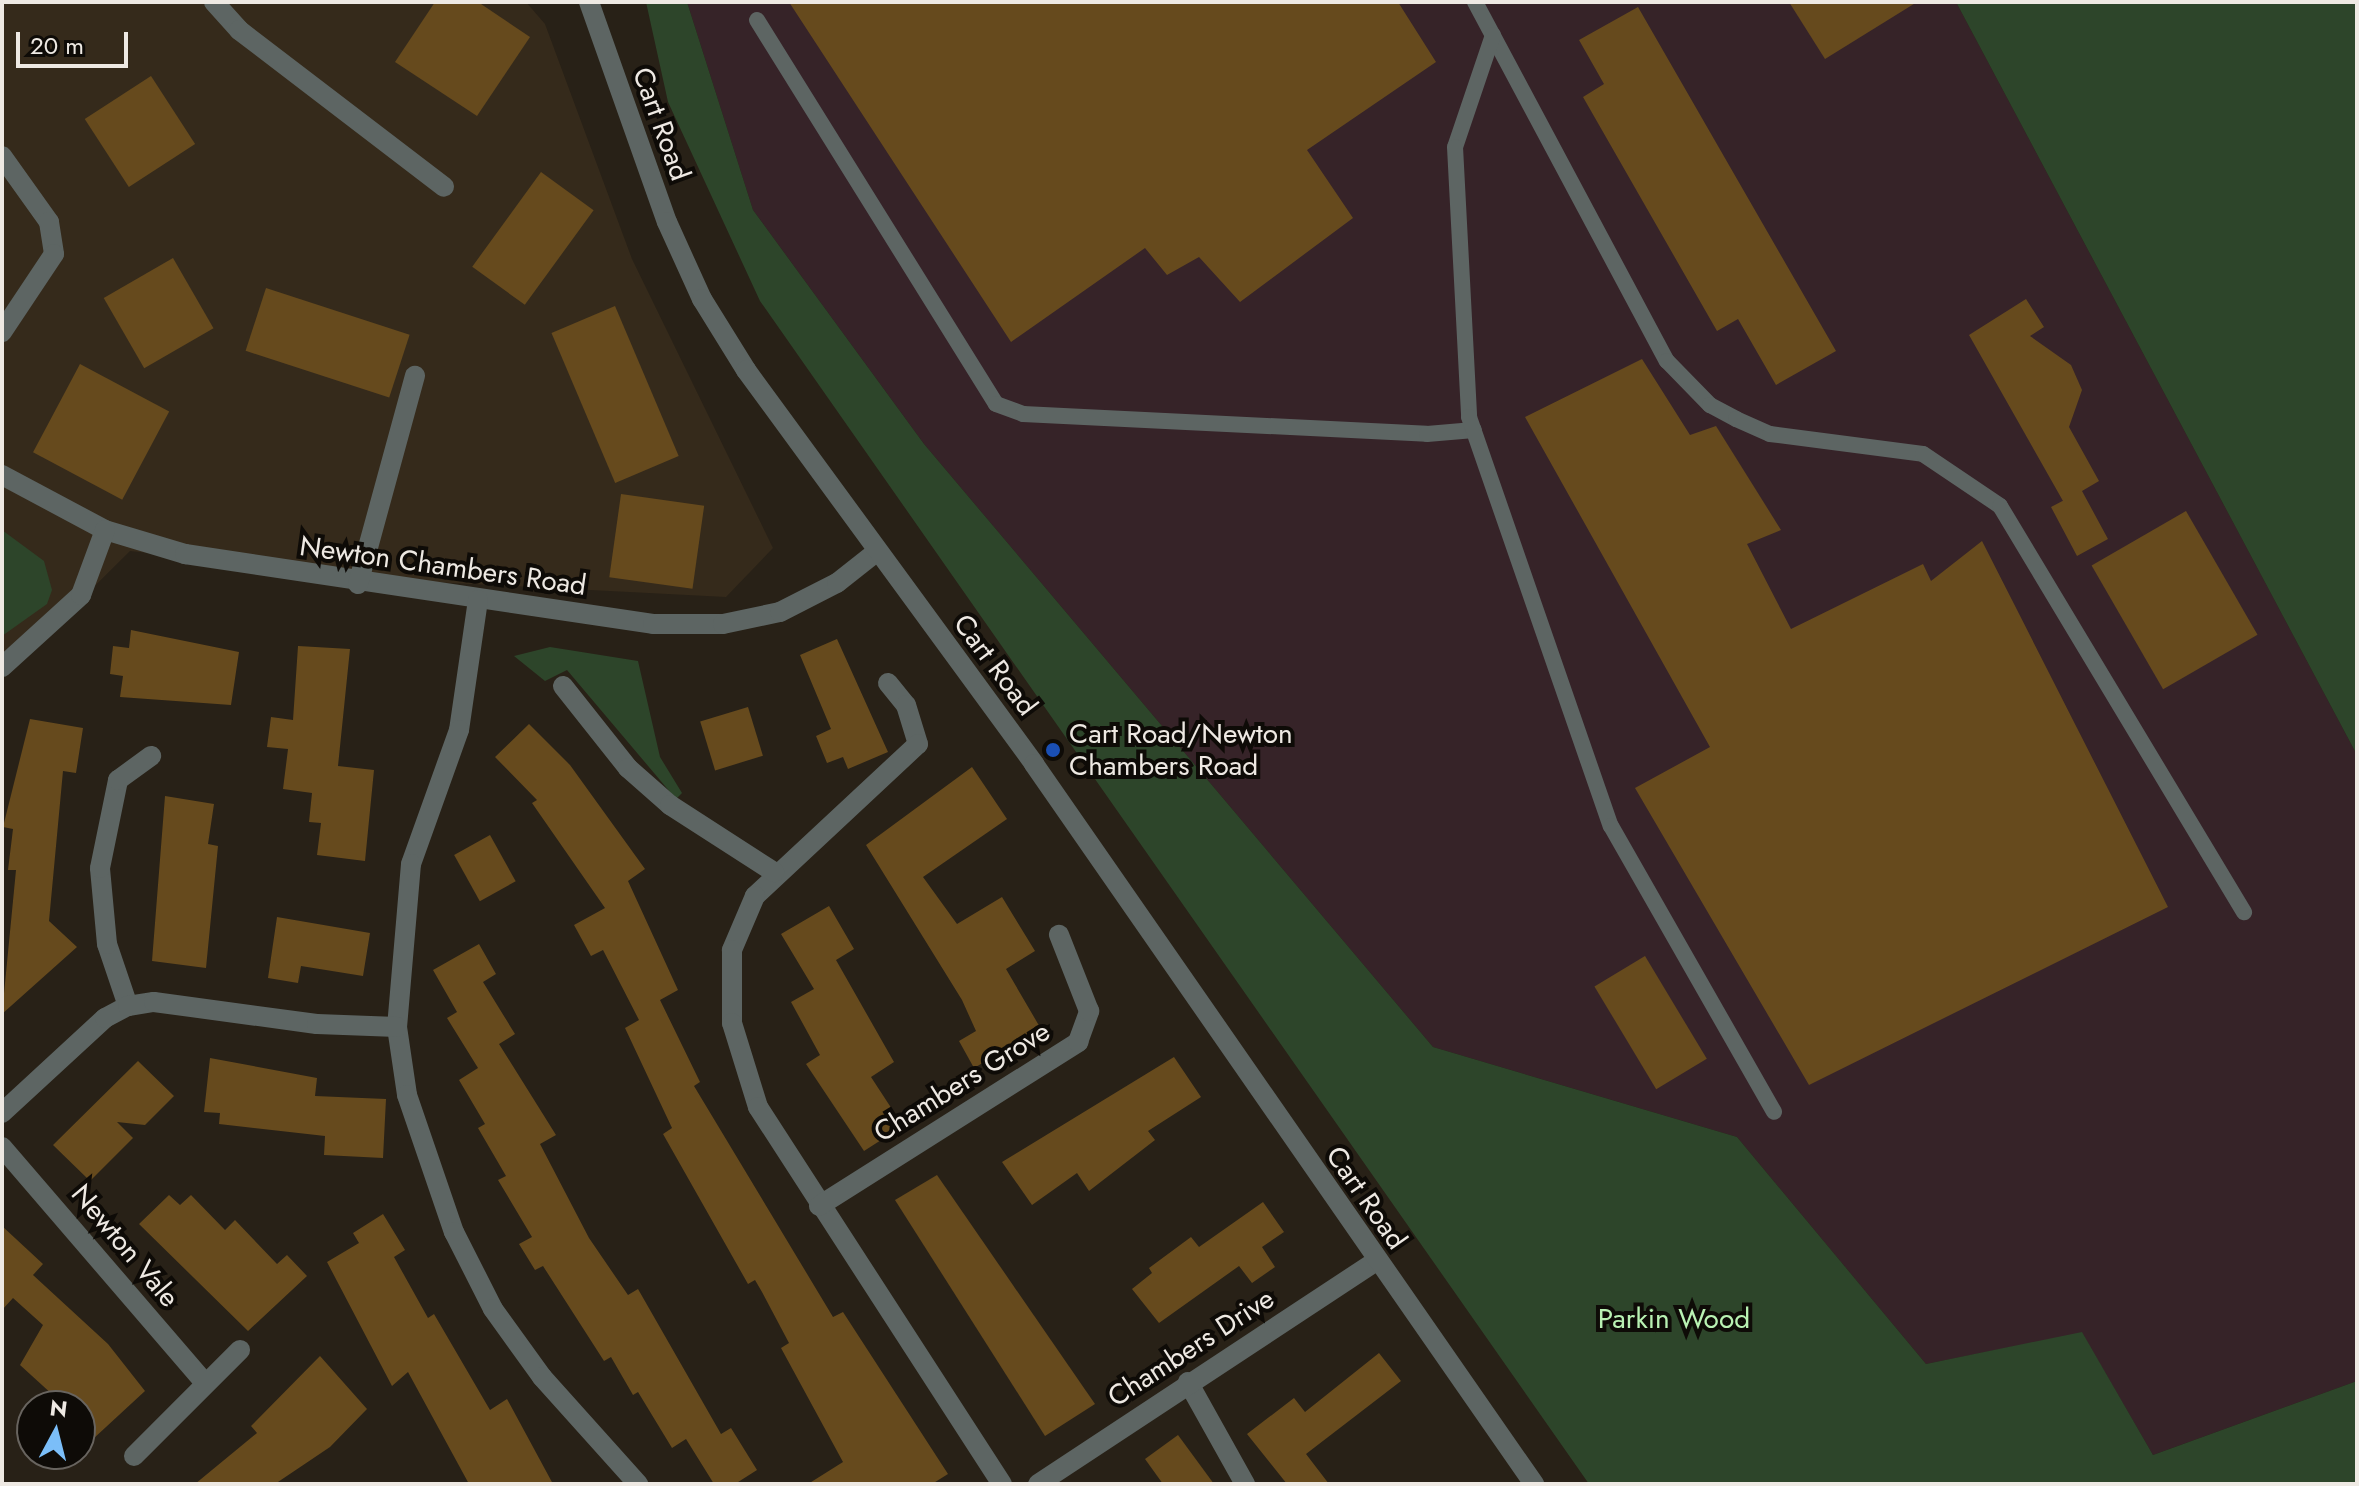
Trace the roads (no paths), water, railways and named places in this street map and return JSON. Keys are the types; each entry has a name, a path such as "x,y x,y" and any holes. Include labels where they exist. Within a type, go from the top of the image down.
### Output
{"street":[{"path":"214,2 239,30 444,187"},
{"name":"Cart Road","path":"589,2 702,299 875,553 1034,764 1376,1261 1534,1484"},
{"path":"2,156 49,222 54,254 2,332"},
{"path":"358,584 415,376"},
{"name":"Newton Chambers Road","path":"2,475 105,530 185,554 358,584 653,624 752,620 811,597 875,553"},
{"path":"2,667 76,603 105,530"},
{"path":"478,600 459,730 411,864 397,1027 426,1163 493,1309 626,1480"},
{"path":"888,683 917,728 911,757 774,872 741,921 732,950 732,1023 758,1107 819,1206 1002,1484"},
{"path":"563,686 628,768 670,805 774,872"},
{"path":"128,1006 107,944 100,868 118,780 151,756"},
{"name":"Chambers Grove","path":"819,1206 1078,1042 1089,1011 1059,935"},
{"path":"2,1113 128,1006 154,1002 317,1024 397,1027"},
{"name":"Newton Vale","path":"2,1147 204,1382"},
{"name":"Chambers Drive","path":"1038,1484 1188,1382 1376,1261"},
{"path":"134,1456 204,1382 240,1350"},
{"path":"1188,1382 1245,1484"}],"lane":[{"path":"1475,2 1667,361 1710,405 1770,434 1923,454 2000,506 2244,912"},
{"path":"757,20 996,404 1023,414 1427,434 1474,430"},
{"path":"1493,35 1455,147 1458,315 1474,430 1611,826 1774,1112"}],"place":[{"name":"Cart Road/Newton Chambers Road","path":"1053,750"}],"park label":[{"name":"Parkin Wood","path":"1674,1319"}]}
